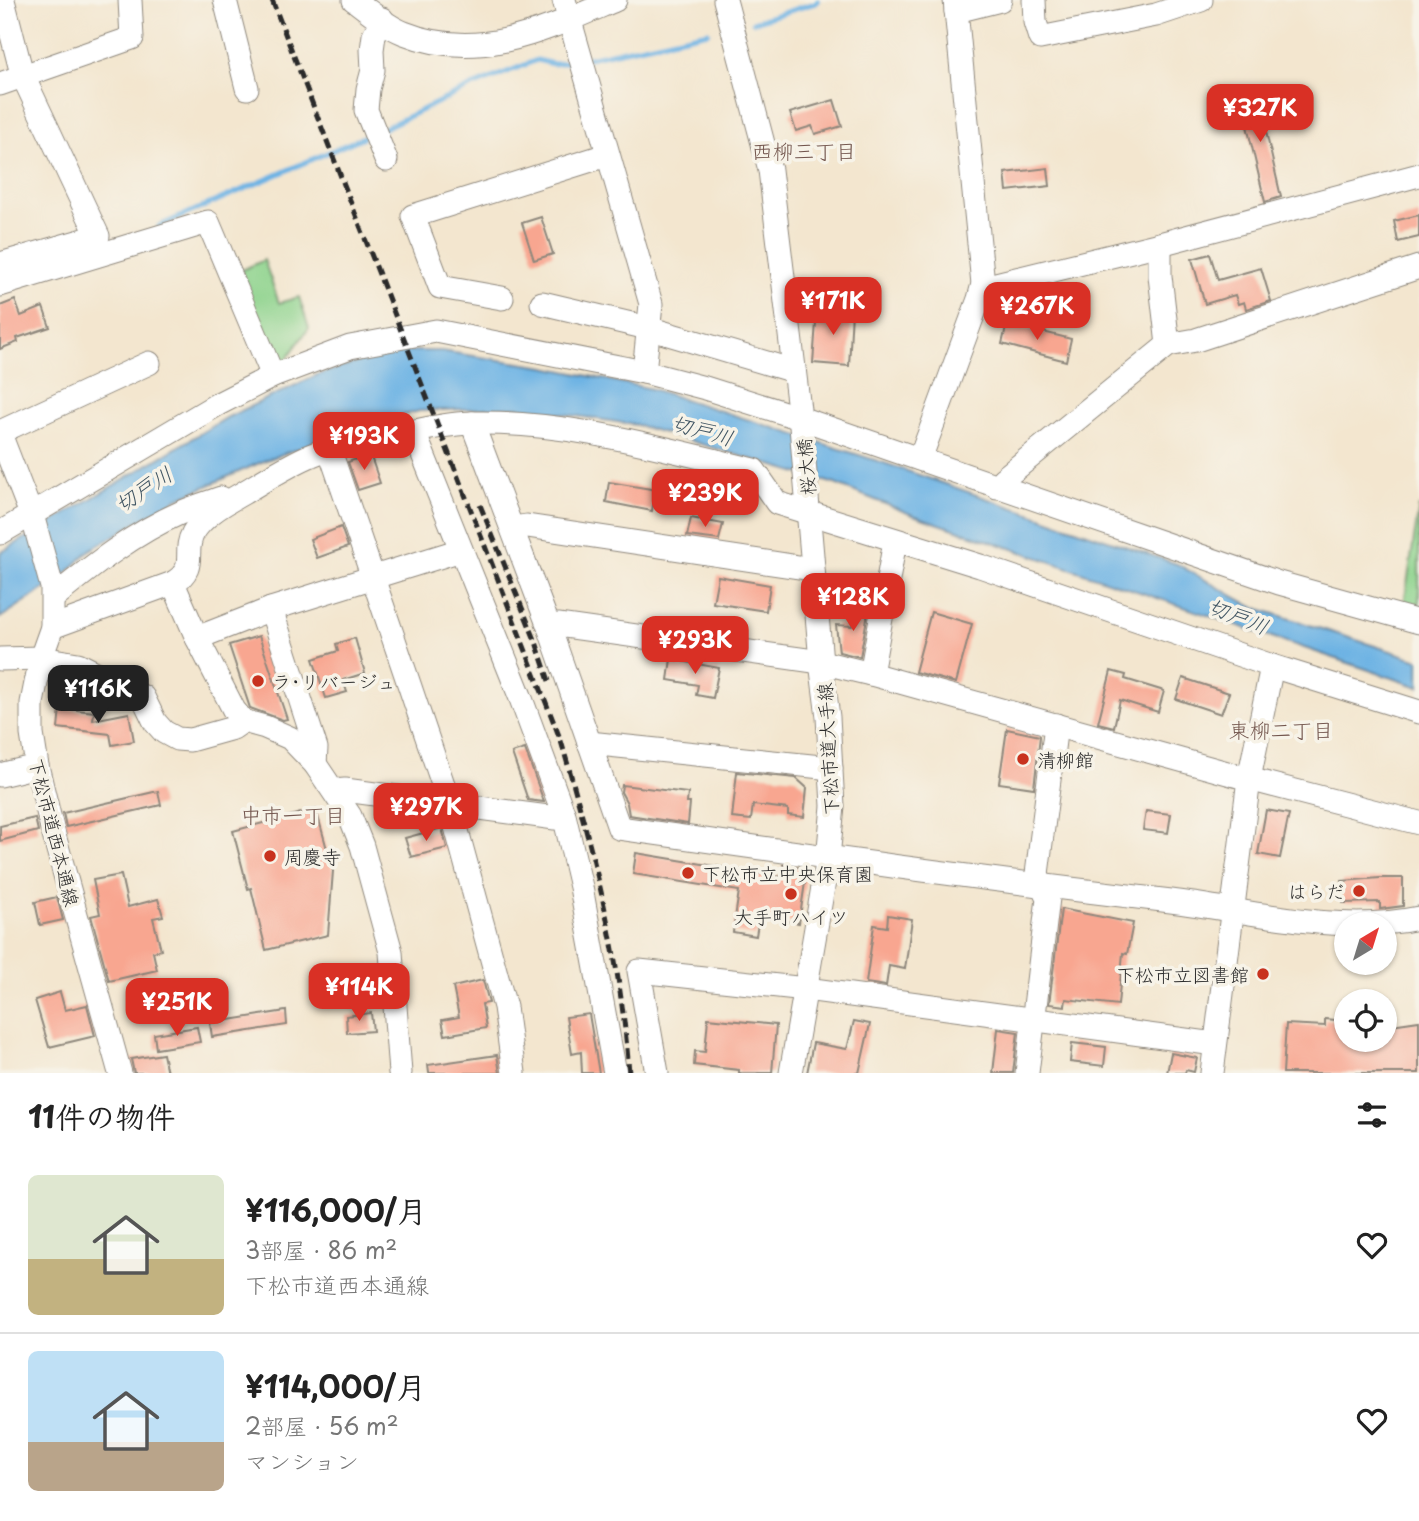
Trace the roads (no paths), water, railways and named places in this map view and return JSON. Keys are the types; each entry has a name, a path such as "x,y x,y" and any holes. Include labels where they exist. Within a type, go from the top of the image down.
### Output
{"street":[{"path":"0,264 98,236 22,74 3,0"},
{"path":"0,84 22,74 132,38 130,0"},
{"path":"225,0 247,88"},
{"path":"354,0 402,32 442,43 480,44 522,38 567,10 615,0"},
{"path":"725,0 770,170 801,422"},
{"path":"920,459 979,299 982,284 955,5 1000,0"},
{"path":"1034,0 1035,22 1040,38 1156,15 1201,0"},
{"path":"567,10 651,303 644,372"},
{"path":"382,19 374,35 373,71 366,110 386,160"},
{"path":"502,298 440,287 413,216 607,155"},
{"path":"982,284 992,285 1160,244 1419,175"},
{"path":"0,285 208,222 273,376"},
{"path":"1160,244 1160,276 1168,345"},
{"path":"997,487 1059,432 1168,345 1196,340 1419,267"},
{"path":"542,303 648,328 794,371"},
{"path":"0,533 33,519 218,404 273,376 350,347 436,331 644,372 705,388 1279,583 1419,622"},
{"path":"33,519 0,433 149,363"},
{"name":"桜大橋","path":"801,422 809,510"},
{"path":"472,423 549,627 619,828 828,858 1335,923 1401,922 1419,918"},
{"path":"52,627 173,583 185,576 189,567 193,533 206,518 243,493 309,457 376,438 472,423 538,426 609,436 754,470 777,503 809,510 1272,666 1419,712"},
{"path":"414,432 520,696 564,815 583,900 615,1073"},
{"path":"330,451 450,805 505,1007 514,1073"},
{"path":"53,592 144,532 179,513 243,493"},
{"name":"下松市道大手線","path":"792,1073 828,858 833,806 809,510"},
{"name":"下松市道西本通線","path":"33,519 53,592 52,627 41,658 32,703 32,734 52,828 120,1073"},
{"path":"513,528 527,526 813,569"},
{"path":"872,674 895,541"},
{"path":"197,638 271,609 461,550"},
{"path":"173,583 197,638 234,710 243,721 290,738 315,764 350,816 362,846 391,952 400,1073"},
{"path":"271,609 316,748 315,764"},
{"path":"549,627 558,625 821,662 1419,823"},
{"path":"0,659 41,658 78,664 143,697 155,722 164,732 177,739 190,740 233,728 243,721"},
{"path":"1212,1073 1249,779 1272,666"},
{"path":"1027,1073 1048,898 1037,874 1056,724"},
{"path":"589,743 831,768"},
{"path":"0,775 37,765"},
{"path":"334,791 345,790 555,818 564,815"},
{"path":"657,1073 639,971 806,989 1215,1044"}],"water":[{"name":"切戸川","path":"394,351 441,351 545,367 652,389 887,464 1177,564 1253,607 1419,660 1419,687 913,515 835,484 637,425 516,407 419,411 345,432 266,460 177,499 90,550 61,578 0,618 0,553 228,417 317,375"}],"waterway":[{"path":"753,22 818,0"},
{"path":"588,58 708,32"},
{"path":"380,130 470,87 537,60 553,64 575,61"},
{"path":"159,226 368,135"}],"railway":[{"path":"272,0 561,741 604,905 620,988 629,1073"},
{"path":"480,505 536,642 549,681"}],"place":[{"name":"ラ･リバージュ","path":"258,681"},
{"name":"清柳館","path":"1023,759"},
{"name":"周慶寺","path":"270,856"},
{"name":"下松市立中央保育園","path":"688,873"},
{"name":"はらだ","path":"1359,891"},
{"name":"大手町ハイツ","path":"791,894"},
{"name":"下松市立図書館","path":"1263,974"}],"district":[{"name":"西柳三丁目","path":"804,150"},
{"name":"東柳二丁目","path":"1281,729"},
{"name":"中市一丁目","path":"293,814"}]}
